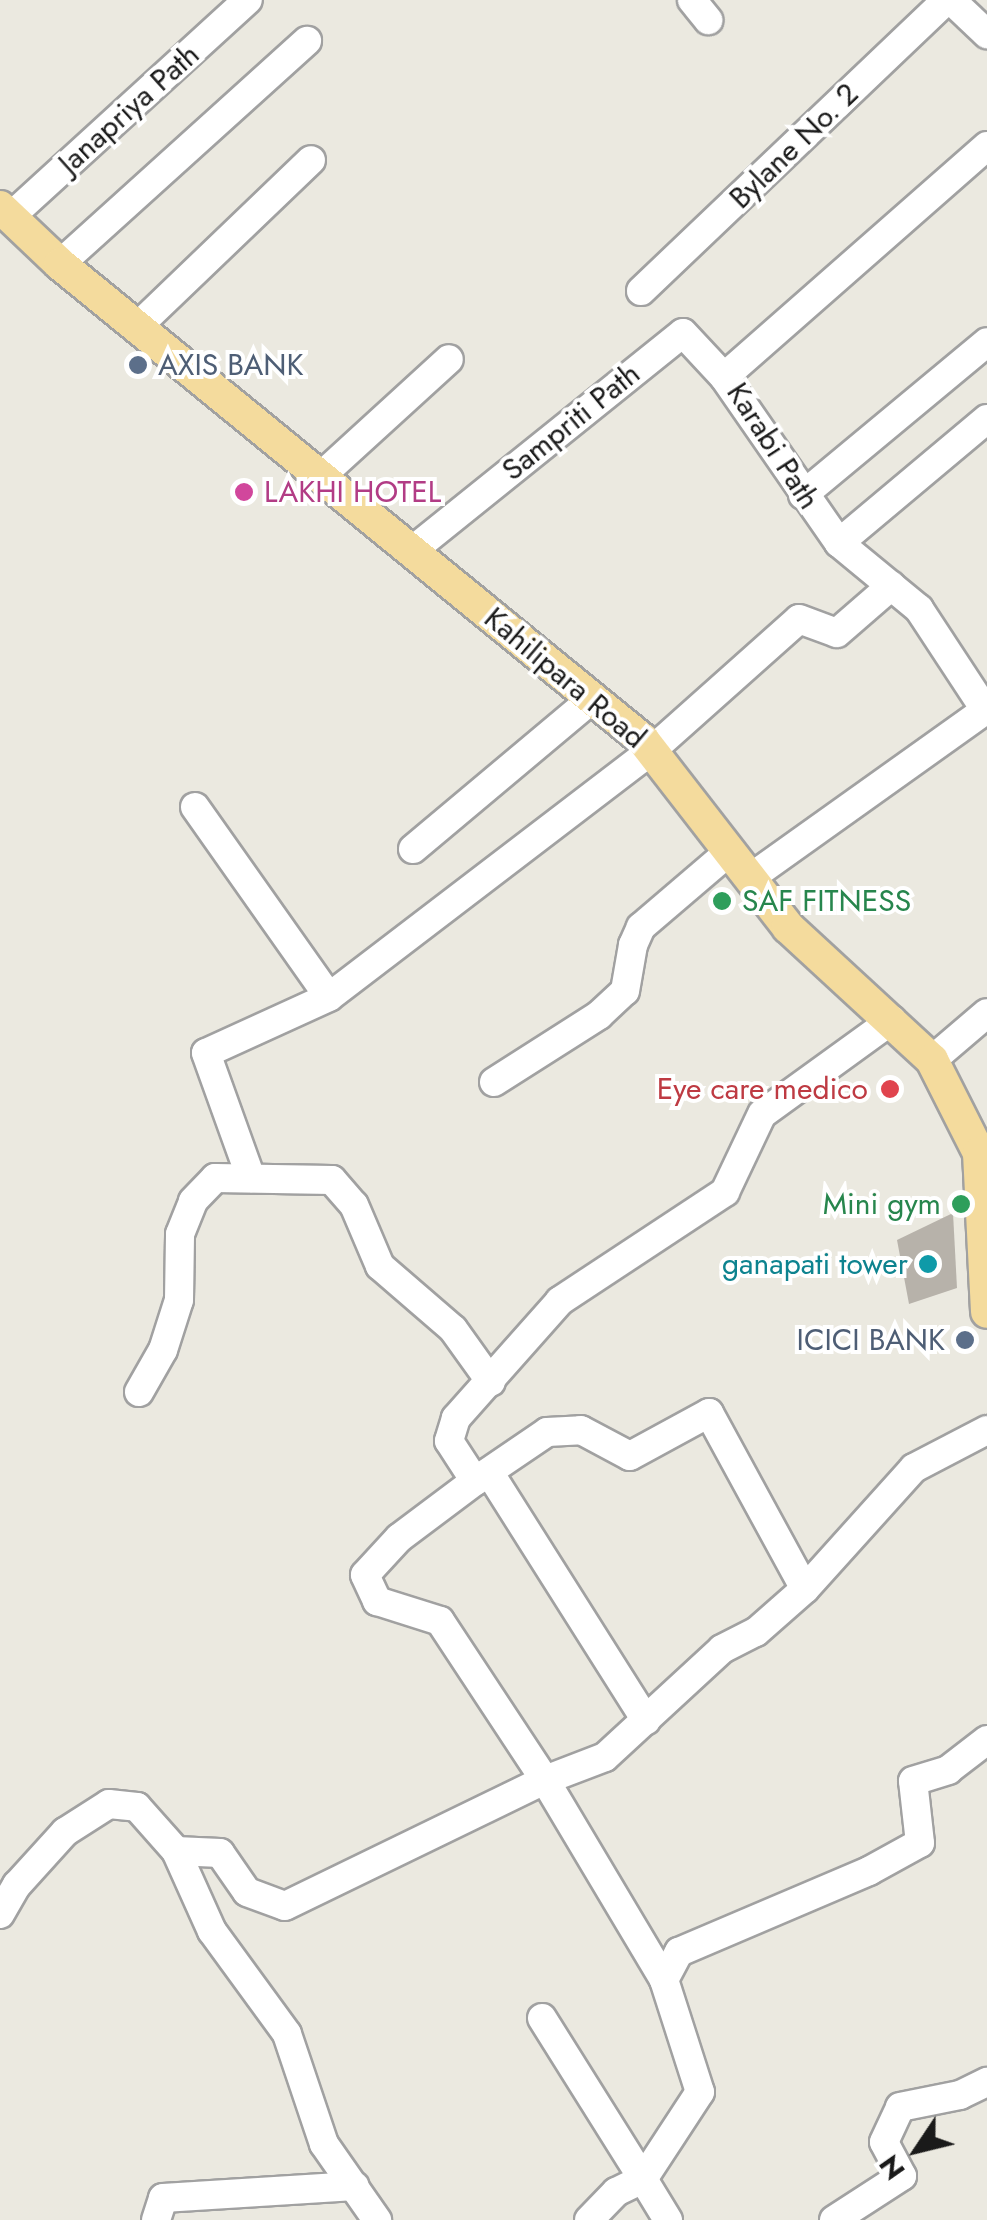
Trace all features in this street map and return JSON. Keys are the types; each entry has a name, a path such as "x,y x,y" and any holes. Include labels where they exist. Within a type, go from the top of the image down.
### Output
{"main road":[{"name":"Kahilipara Road","path":"5,212 60,264 593,698 652,751 788,927 932,1060 980,1153 987,1312"}],"street":[{"name":"Janapriya Path","path":"5,212 248,0"},
{"path":"949,0 987,34"},
{"name":"Bylane No. 2","path":"641,291 949,0"},
{"path":"60,264 307,41"},
{"name":"Karabi Path","path":"987,146 724,377 839,543 987,419"},
{"path":"137,327 311,160"},
{"name":"Sampriti Path","path":"413,550 682,333 724,377"},
{"path":"803,496 987,342"},
{"path":"321,476 449,359"},
{"path":"750,878 985,708 919,609 839,543"},
{"path":"251,1178 206,1054 330,997 652,751 799,620 837,632 891,586"},
{"path":"413,849 593,698"},
{"path":"195,807 330,997"},
{"path":"494,1082 600,1014 625,991 633,945 641,926 730,851"},
{"path":"932,1060 987,1014"},
{"path":"646,1720 482,1476 449,1441 456,1418 560,1301 725,1192 762,1114 892,1020"},
{"path":"139,1392 162,1350 178,1300 180,1234 193,1202 215,1178 332,1180 354,1205 380,1266 453,1329 491,1382"},
{"path":"589,2220 616,2192 643,2179 700,2092 664,1980 545,1780 440,1621 377,1601 365,1575 399,1538 547,1432 582,1430 630,1456 709,1414 804,1590"},
{"path":"176,1851 220,1853 247,1892 285,1906 545,1780 605,1756 722,1649 756,1632 804,1590 914,1468 987,1430"},
{"path":"664,1980 678,1952 869,1870 920,1843 913,1782 948,1770 987,1740"},
{"path":"0,1914 17,1885 65,1832 109,1804 137,1807 176,1851 212,1931 287,2034 324,2144 377,2220"},
{"path":"542,2018 668,2220"},
{"path":"834,2220 902,2176 884,2142 900,2107 960,2095 987,2082"},
{"path":"156,2220 163,2198 356,2186"}],"building":[{"name":"ganapati tower","path":"953,1213 957,1288 909,1304 897,1240"}],"place":[{"name":"AXIS BANK","path":"138,365"},
{"name":"LAKHI HOTEL","path":"244,492"},
{"name":"SAF FITNESS","path":"722,901"},
{"name":"Eye care medico","path":"890,1089"},
{"name":"Mini gym","path":"961,1204"},
{"name":"ganapati tower","path":"928,1264"},
{"name":"ICICI BANK","path":"965,1340"}]}
